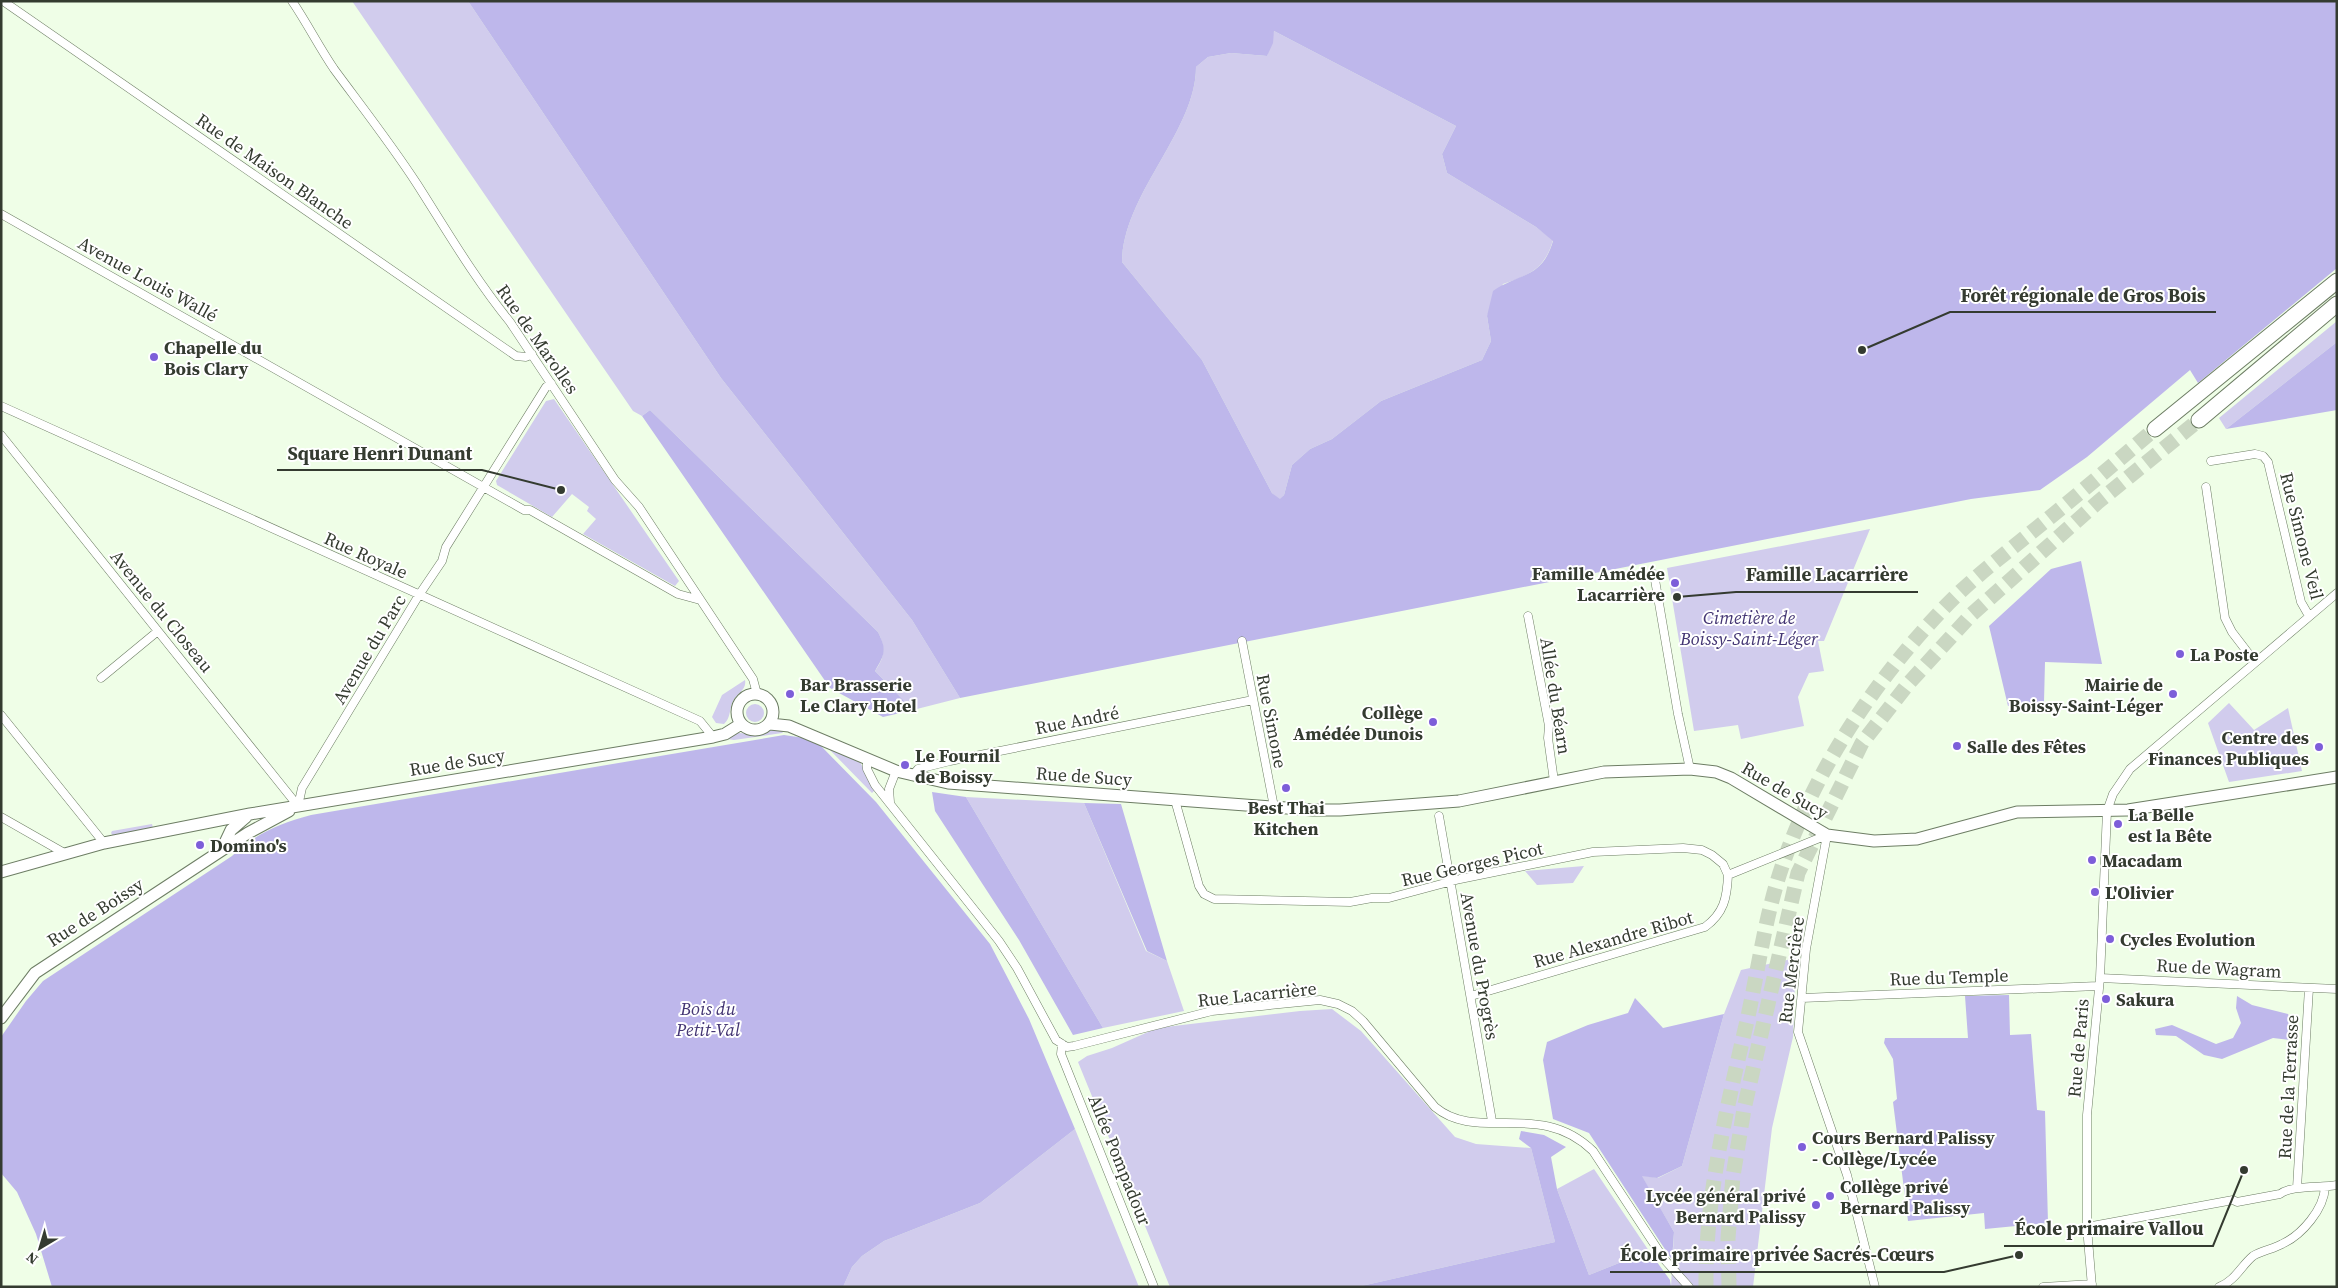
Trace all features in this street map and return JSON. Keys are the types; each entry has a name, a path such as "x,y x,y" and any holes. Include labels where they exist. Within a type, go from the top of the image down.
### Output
{"highway":[{"path":"2155,429 2337,281"},
{"path":"2199,420 2337,304"}],"main road":[{"path":"757,694 767,698 771,703 772,719 756,731 745,728 738,718 738,706 745,697 757,694"},
{"name":"Rue de Sucy","path":"772,719 912,776 984,788 1274,807 1340,810 1390,806 1439,798 1474,798 1604,772 1690,768 1716,772 1731,778 1827,835 1874,841 1909,840 2017,812 2107,811 2140,808 2337,778"},
{"name":"Rue de Sucy","path":"1,872 104,843 213,823 250,814 713,737 724,734 741,724"},
{"name":"Rue de Boissy","path":"1,1018 35,973 248,833 298,806"},
{"path":"221,851 231,830 250,814"},
{"path":"213,823 231,830 248,833"}],"street":[{"name":"Rue de Maison Blanche","path":"3,1 516,356 526,357 532,354"},
{"name":"Rue de Marolles","path":"292,1 334,69 373,119 445,230 532,354 615,480 639,508 753,679 757,694"},
{"name":"Avenue Louis Wallé","path":"1,214 484,487 678,594 700,600"},
{"name":"Avenue du Parc","path":"298,806 302,788 419,595 442,561 446,547 546,387 551,383"},
{"name":"Rue Royale","path":"1,406 700,721 713,737"},
{"name":"Avenue du Closeau","path":"1,436 298,806"},
{"name":"Rue Simone Veil","path":"2211,461 2255,454 2262,456 2268,462 2300,602 2309,616"},
{"path":"2206,487 2224,618 2232,632 2255,662"},
{"path":"1654,574 1678,714 1690,768"},
{"path":"2107,811 2113,794 2125,775 2337,593"},
{"name":"Allée du Béarn","path":"1528,616 1549,726 1548,738 1554,781"},
{"path":"101,678 158,631"},
{"name":"Rue Simone","path":"1242,641 1274,807"},
{"name":"Rue André","path":"912,776 918,769 950,761 1252,700"},
{"path":"1,715 104,843"},
{"path":"867,758 868,768 875,786 890,802 999,941 1027,984 1053,1035 1062,1044"},
{"path":"890,802 889,789 896,771"},
{"name":"Rue Georges Picot","path":"1176,800 1199,886 1204,894 1214,899 1350,902 1372,898 1389,898 1450,882 1593,852 1683,848 1702,850 1723,864 1728,875"},
{"name":"Rue de Paris","path":"2092,1285 2087,1227 2087,1115 2099,982 2107,811"},
{"name":"Avenue du Progrès","path":"1440,816 1492,1121"},
{"path":"1,817 66,854"},
{"path":"1728,875 1827,835"},
{"name":"Rue Mercière","path":"1827,835 1806,949 1798,1032 1847,1175 1875,1287"},
{"name":"Rue Alexandre Ribot","path":"1471,996 1705,927 1716,919 1723,908 1727,897 1728,875"},
{"name":"Rue de Wagram","path":"2099,982 2337,989"},
{"name":"Rue du Temple","path":"1802,998 2099,982"},
{"name":"Rue de la Terrasse","path":"2296,1188 2309,988"},
{"name":"Rue Lacarrière","path":"1062,1044 1067,1046 1081,1044 1212,1011 1320,1000 1338,1004 1352,1011 1363,1020 1435,1107 1446,1116 1459,1121 1549,1125 1568,1132 1583,1141 1594,1151 1664,1259 1689,1287"},
{"name":"Allée Pompadour","path":"1062,1044 1061,1054 1154,1287"},
{"path":"2087,1227 2233,1200 2237,1202 2280,1194 2296,1188 2337,1185"},
{"path":"2219,1287 2238,1274 2245,1264 2256,1255 2284,1244 2301,1230 2319,1209 2324,1196 2324,1187"},
{"path":"2043,1287 2092,1285"}],"green space":[{"path":"352,1 468,1 721,378 912,620 960,698 913,710 875,671 881,661 883,652 878,632 650,410 642,416 633,411"},
{"path":"468,1 2337,1 2337,268 2198,383 2190,370 2087,457 2040,490 1971,499 960,698 912,620 721,378","holes":["1274,31 1456,126 1442,154 1447,173 1536,227 1553,241 1548,253 1543,262 1529,274 1493,291 1487,316 1491,341 1482,360 1381,401 1332,439 1310,449 1292,465 1284,495 1280,499 1272,493 1202,360 1122,262 1125,237 1134,212 1185,115 1193,91 1196,67 1208,57 1231,53 1267,56 1273,43"]},
{"path":"1274,31 1456,126 1442,154 1447,173 1536,227 1553,240 1550,250 1535,270 1503,284 1487,316 1491,341 1482,360 1381,401 1332,439 1310,449 1292,465 1284,495 1280,500 1272,493 1202,360 1122,262 1125,237 1134,212 1185,115 1193,91 1196,67 1208,57 1231,53 1267,56"},
{"path":"2337,321 2337,342 2226,429 2219,418"},
{"path":"2337,342 2337,410 2226,429"},
{"path":"554,399 679,581 675,586 583,534 596,519 587,511 589,507 572,494 552,517 497,485 496,481 546,401"},
{"path":"650,410 878,632 883,643 884,652 875,671 913,710 883,717 830,688 642,416"},
{"name":"Cimetière de Boissy-Saint-Léger","path":"1870,529 1824,641 1818,641 1824,671 1809,673 1798,697 1804,726 1741,739 1738,725 1694,731 1667,568"},
{"path":"2081,561 2102,664 2045,662 2044,702 2008,706 1989,626 2051,569"},
{"path":"745,680 745,686 733,701 726,722 724,724 716,723 712,717 722,695"},
{"path":"2229,703 2254,730 2288,708 2302,771 2229,782 2208,723"},
{"path":"751,704 759,704 764,709 762,720 751,722 746,717 746,709"},
{"path":"772,730 785,730 782,733 734,740 727,739 738,733 761,734"},
{"name":"Bois du Petit-Val","path":"784,735 804,738 821,746 876,802 990,944 1029,1019 1075,1129 980,1203 884,1241 862,1256 852,1267 843,1287 52,1287 36,1234 17,1192 1,1173 1,1037 26,1001 43,981 232,856 259,835 289,822 311,815"},
{"path":"827,747 860,762 875,790 872,793"},
{"path":"932,792 966,797 1103,1028 1073,1035 1019,940 935,811"},
{"path":"966,797 1084,803 1146,951 1167,961 1184,1011 1103,1028"},
{"path":"1084,803 1121,804 1167,961 1147,951"},
{"path":"152,824 153,828 113,836 111,833 112,831"},
{"path":"1584,866 1573,883 1537,885 1525,871"},
{"path":"1796,958 1793,1037 1772,1128 1753,1287 1671,1287 1674,1232 1641,1175 1658,1178 1682,1166 1724,1014 1741,970"},
{"path":"2009,995 2010,1035 2031,1034 2037,1110 2045,1111 2048,1223 1985,1229 1984,1213 1908,1221 1893,1102 1897,1099 1893,1059 1884,1043 1885,1038 1968,1038 1965,996"},
{"path":"2237,996 2252,1005 2288,1014 2295,1031 2291,1040 2273,1038 2222,1059 2204,1055 2176,1036 2156,1035 2155,1029 2172,1025 2216,1044 2233,1038 2241,1023 2236,1008"},
{"path":"1635,998 1663,1028 1724,1014 1682,1166 1657,1178 1642,1176 1674,1232 1672,1260 1589,1133 1553,1119 1543,1060 1547,1042 1588,1025 1628,1013"},
{"path":"1332,1009 1361,1031 1455,1137 1476,1144 1531,1148 1555,1242 1357,1287 1170,1287 1078,1062 1087,1056 1112,1048 1157,1028"},
{"path":"1075,1129 1139,1287 843,1287 852,1267 862,1256 884,1241 980,1203"},
{"path":"1521,1131 1544,1135 1566,1147 1551,1157 1557,1189 1589,1275 1649,1251 1670,1280 1671,1287 1357,1287 1555,1242 1531,1148 1519,1139"},
{"path":"1594,1169 1649,1251 1589,1275 1557,1189"}],"tunnel":[{"path":"1729,1287 1728,1238 1733,1176 1744,1109 1798,873 1862,743 1908,684 1972,614 2098,502 2199,420"},
{"path":"1706,1287 1709,1220 1713,1186 1768,918 1785,858 1814,790 1832,757 1872,695 1917,637 1942,610 1976,577 2068,503 2155,429"}],"place":[{"name":"Forêt régionale de Gros Bois","path":"1862,350"},
{"name":"Chapelle du Bois Clary","path":"154,357"},
{"name":"Square Henri Dunant","path":"561,490"},
{"name":"Famille Amédée Lacarrière","path":"1675,583"},
{"name":"Famille Lacarrière","path":"1677,597"},
{"name":"La Poste","path":"2180,654"},
{"name":"Bar Brasserie Le Clary Hotel","path":"790,694"},
{"name":"Mairie de Boissy-Saint-Léger","path":"2173,694"},
{"name":"Collège Amédée Dunois","path":"1433,722"},
{"name":"Salle des Fêtes","path":"1957,746"},
{"name":"Centre des Finances Publiques","path":"2319,747"},
{"name":"Le Fournil de Boissy","path":"905,765"},
{"name":"Best Thai Kitchen","path":"1286,788"},
{"name":"La Belle est la Bête","path":"2118,824"},
{"name":"Domino's","path":"200,845"},
{"name":"Macadam","path":"2092,860"},
{"name":"L'Olivier","path":"2095,892"},
{"name":"Cycles Evolution","path":"2110,939"},
{"name":"Sakura","path":"2106,999"},
{"name":"Cours Bernard Palissy - Collège/Lycée","path":"1802,1147"},
{"name":"École primaire Vallou","path":"2244,1170"},
{"name":"Collège privé Bernard Palissy","path":"1830,1196"},
{"name":"Lycée général privé Bernard Palissy","path":"1816,1205"},
{"name":"École primaire privée Sacrés-Cœurs","path":"2019,1255"}]}
